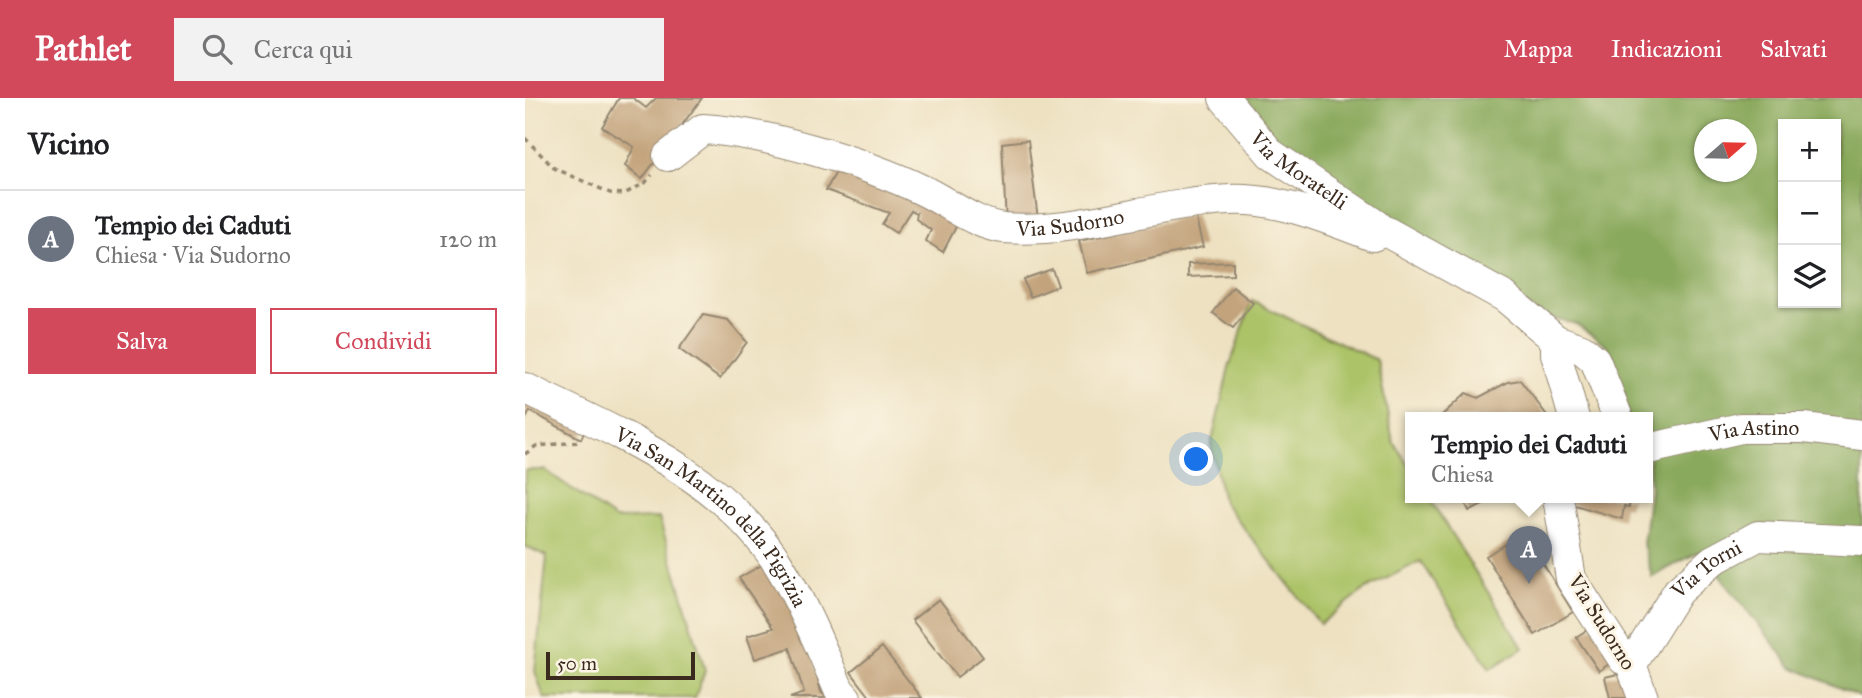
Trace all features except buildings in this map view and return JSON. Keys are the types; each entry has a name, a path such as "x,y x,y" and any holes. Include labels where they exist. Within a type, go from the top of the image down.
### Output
{"street":[{"name":"Via Moratelli","path":"1224,98 1271,154 1385,231"},
{"name":"Via Sudorno","path":"668,156 703,129 724,130 841,159 921,190 988,225 1005,228 1072,224 1181,204 1232,200 1291,205 1373,236 1385,231 1505,297 1556,340"},
{"path":"1572,412 1556,354 1556,340 1582,349 1595,360 1616,412"},
{"name":"Via San Martino della Pigrizia","path":"525,387 637,441 696,478 737,513 778,564 839,690 846,698"},
{"name":"Via Astino","path":"1653,448 1741,428 1804,428 1862,435"},
{"name":"Via Sudorno","path":"1559,503 1571,579 1623,659 1630,661 1643,698"},
{"name":"Via Torni","path":"1630,661 1635,659 1678,591 1713,560 1758,536 1862,541"}],"path":[{"path":"525,138 554,168 610,193 624,194 645,183 668,156"}],"green space":[{"path":"1239,98 1862,98 1862,698 1792,667 1700,551 1652,577 1643,544 1648,503 1653,503 1653,412 1627,412 1608,346 1576,324 1543,315 1289,170"},
{"path":"1252,301 1377,360 1393,441 1405,460 1405,503 1432,503 1523,648 1490,669 1420,561 1364,590 1320,624 1223,502 1211,445 1229,368"},
{"path":"525,470 545,470 615,519 659,518 705,670 695,698 544,698 535,671 547,556 525,546"}],"place":[{"name":"Tempio dei Caduti","path":"1529,584"}]}
